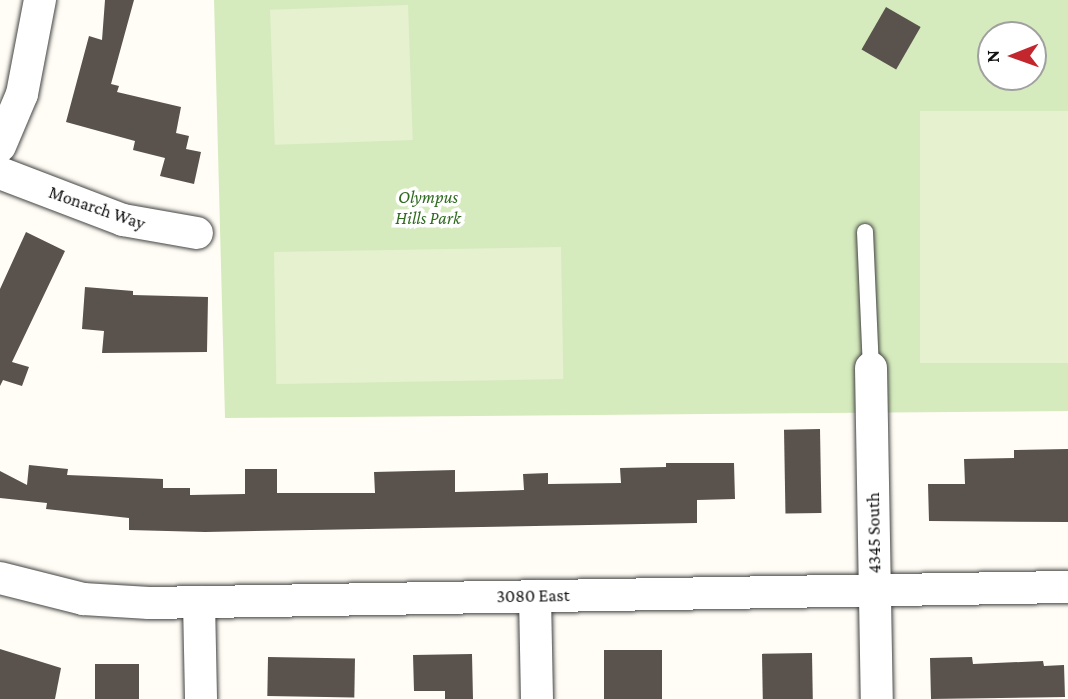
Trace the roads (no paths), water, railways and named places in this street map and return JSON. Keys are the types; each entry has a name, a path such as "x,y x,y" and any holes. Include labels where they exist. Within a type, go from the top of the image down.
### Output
{"street":[{"path":"0,146 22,94 40,0"},
{"name":"Monarch Way","path":"0,173 123,220 197,233"},
{"name":"4345 South","path":"871,368 877,699"},
{"name":"3080 East","path":"0,578 83,599 199,602 1068,587"},
{"path":"535,596 537,699"},
{"path":"199,602 201,699"}],"lane":[{"path":"865,232 871,368"}],"park label":[{"name":"Olympus Hills Park","path":"428,208"}]}
